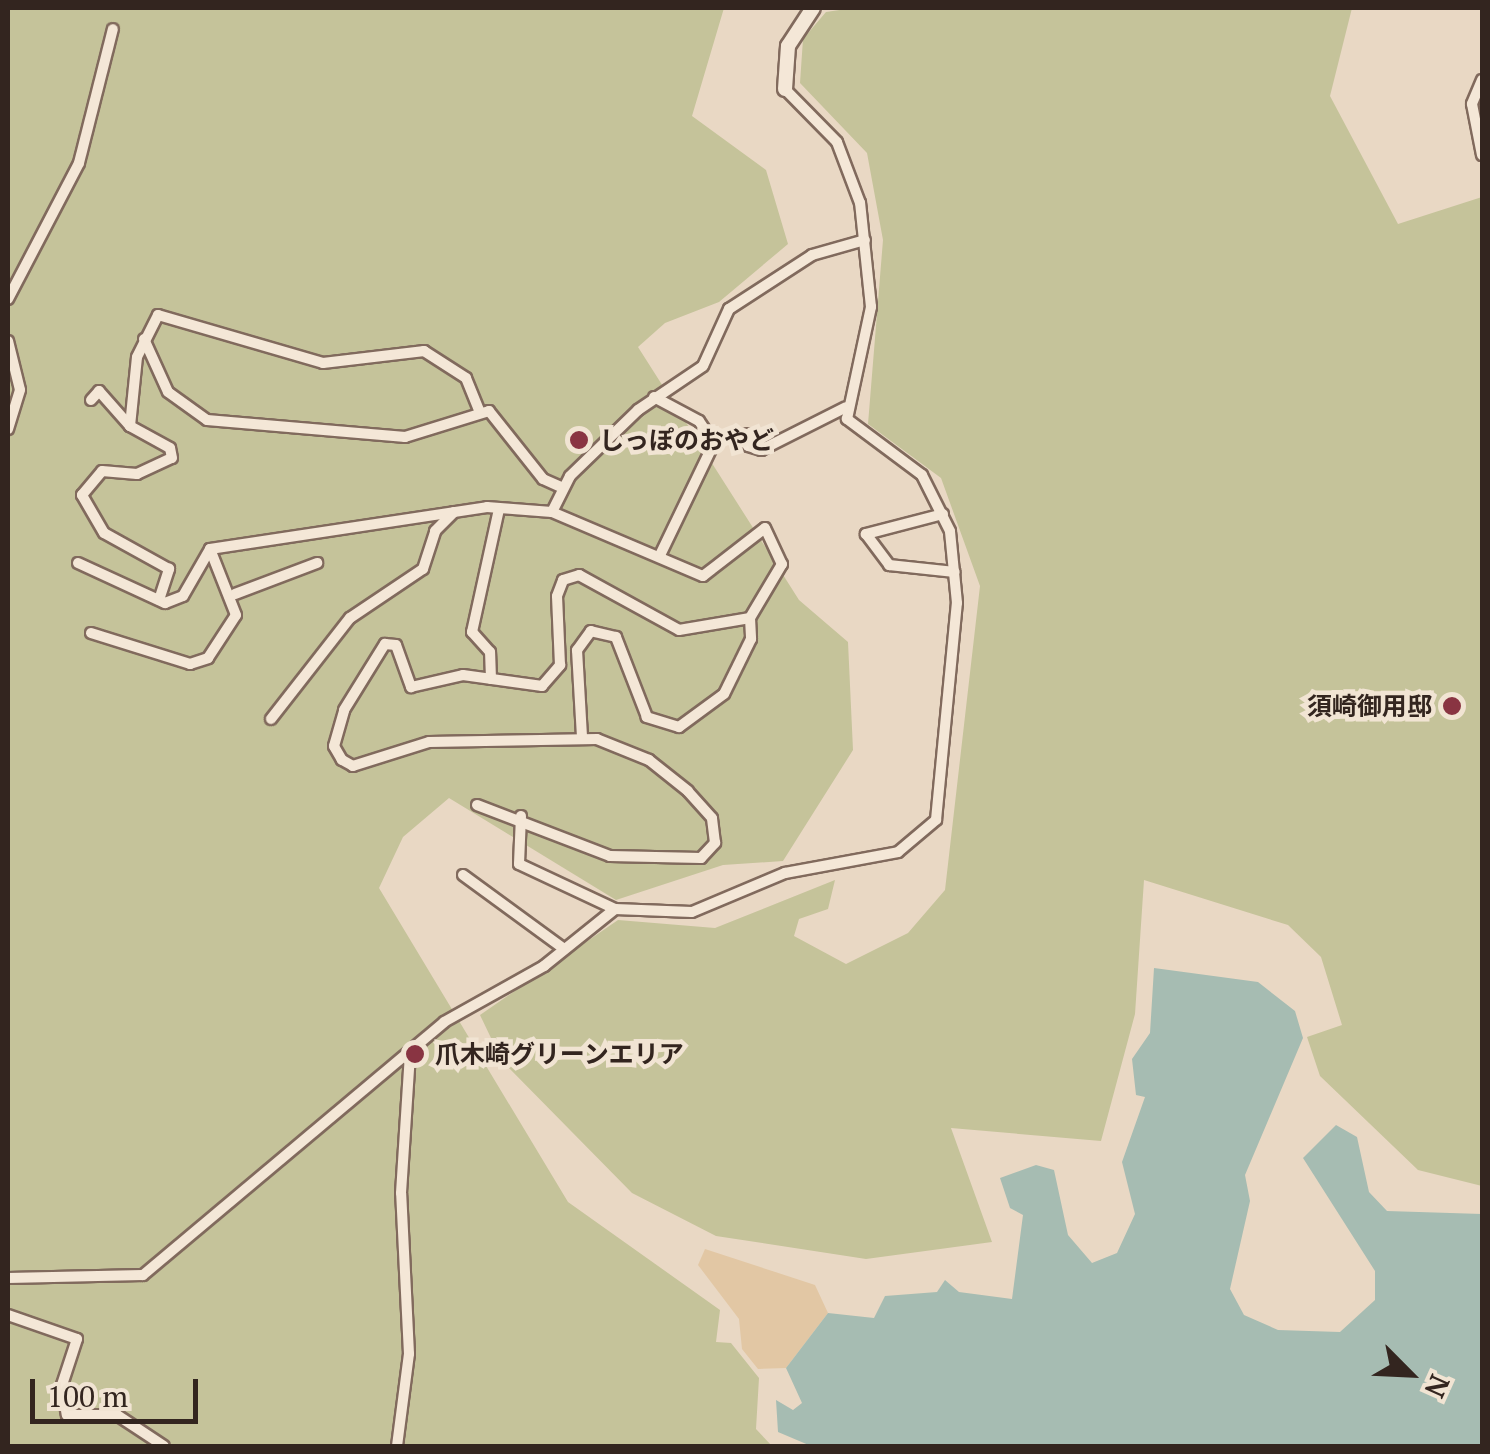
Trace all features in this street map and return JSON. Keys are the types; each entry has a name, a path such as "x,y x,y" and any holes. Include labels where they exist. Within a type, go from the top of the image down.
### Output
{"main road":[{"path":"785,90 788,46 814,8"}],"street":[{"path":"8,299 79,164 114,29"},
{"path":"1482,80 1472,104 1482,155"},
{"path":"521,816 513,842 519,864 615,910 692,912 785,873 898,852 923,837 944,800 955,572 943,514 922,475 851,428 846,407 871,308 865,240 837,142 785,90"},
{"path":"552,512 562,487 654,397 703,366 728,310 812,256 865,240"},
{"path":"130,426 144,339 167,311 235,342 323,363 424,351 466,378 479,410 562,487"},
{"path":"144,339 168,392 207,420 406,436 479,410"},
{"path":"8,341 20,390 8,429"},
{"path":"91,400 99,391 130,426 172,458 137,474 102,471 82,495 104,533 169,569 160,600"},
{"path":"654,397 699,421 714,443 660,555"},
{"path":"748,434 748,446 761,450 846,407"},
{"path":"491,679 490,652 472,632 499,509"},
{"path":"210,548 454,512 552,512 703,576 765,528 782,564 750,618 751,640 724,694 679,727 642,711 616,637 591,631 576,650 582,736"},
{"path":"271,719 350,618 423,570 436,531 454,512"},
{"path":"943,514 866,534 889,566 955,572"},
{"path":"78,563 160,600 183,596 210,548"},
{"path":"91,633 190,664 225,642 234,594 210,548"},
{"path":"234,594 317,563"},
{"path":"476,805 521,816 610,856 710,853 712,818 688,792 649,760 582,736 429,742 353,766 334,746 360,670 385,644 396,644 411,687 491,679 530,687 551,680 560,665 557,596 563,580 579,575 679,630 750,618"},
{"path":"463,875 564,949"},
{"path":"8,1278 144,1275 410,1052 564,949 615,910"},
{"path":"398,1446 409,1354 402,1193 410,1052"},
{"path":"8,1315 77,1340 62,1385 67,1414 117,1414 164,1446"}],"shaded area":[{"path":"8,8 724,8 692,116 766,170 788,244 719,302 665,323 638,347 799,600 848,642 853,750 783,861 723,865 616,900 449,798 403,837 379,888 568,1202 720,1310 716,1342 731,1343 759,1378 756,1429 772,1446 8,1446"},
{"path":"853,8 1352,8 1330,96 1398,224 1482,197 1482,1186 1418,1170 1320,1076 1307,1037 1342,1025 1321,957 1288,925 1144,880 1135,1014 1101,1141 951,1128 992,1242 866,1259 716,1236 632,1193 502,1061 480,1015 618,920 715,928 835,880 828,909 799,919 794,936 846,964 908,933 945,890 980,586 941,478 868,424 883,240 867,153 800,83 803,39 826,12"},
{"path":"1154,968 1258,982 1295,1011 1303,1038 1245,1175 1250,1201 1230,1289 1244,1315 1278,1330 1340,1332 1375,1300 1375,1271 1303,1158 1336,1125 1357,1137 1369,1192 1387,1211 1482,1214 1482,1446 811,1446 778,1432 776,1400 793,1410 802,1403 786,1368 828,1313 874,1318 885,1296 937,1292 945,1280 959,1292 1012,1299 1023,1215 1010,1208 1000,1178 1036,1165 1054,1170 1068,1235 1092,1263 1117,1253 1135,1214 1122,1162 1145,1097 1136,1095 1132,1059 1150,1033"}],"sand":[{"path":"705,1249 815,1285 828,1313 786,1368 758,1369 742,1349 739,1319 698,1265"}],"place":[{"name":"しっぽのおやど","path":"579,440"},
{"name":"須崎御用邸","path":"1452,706"},
{"name":"爪木崎グリーンエリア","path":"415,1054"}]}
